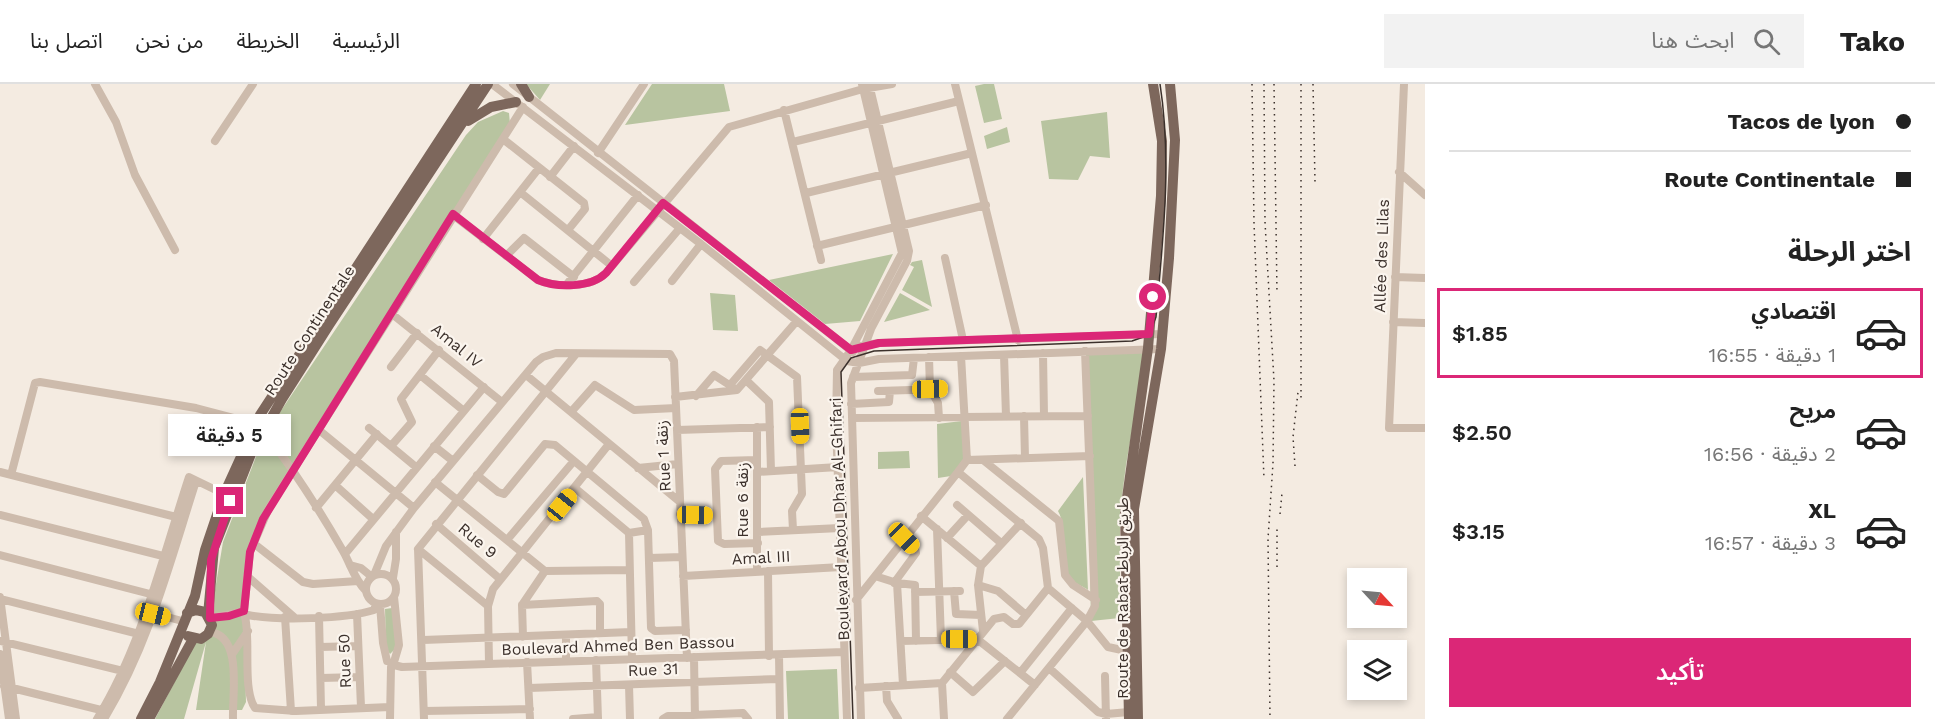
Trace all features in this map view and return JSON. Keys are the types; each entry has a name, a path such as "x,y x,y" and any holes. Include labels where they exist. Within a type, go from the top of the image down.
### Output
{"main road":[{"name":"Route Continentale","path":"141,719 160,682 195,596 205,550 224,494 260,428 476,84"},
{"name":"Route Continentale","path":"210,623 214,548 230,501 260,428 490,84"},
{"path":"521,84 529,97"},
{"name":"Route de Rabat طريق الرباط","path":"1132,647 1125,512 1148,348 1161,196 1162,141 1153,84"},
{"name":"Route de Rabat طريق الرباط","path":"1133,715 1134,509 1161,348 1174,197 1175,140 1170,84"},
{"path":"463,125 484,110 520,105"},
{"path":"196,610 210,623 201,639 194,639 186,634 184,620 196,610"},
{"path":"149,719 194,639"}],"street":[{"path":"95,84 116,122 135,174 175,250"},
{"path":"215,141 253,84"},
{"path":"490,84 638,195 661,207 680,228 843,359 859,363 879,359 1161,348"},
{"path":"513,84 661,207 851,350 859,363"},
{"path":"598,153 644,84"},
{"path":"453,214 538,280 567,284 592,283 612,266 729,127 866,86 892,84"},
{"path":"955,84 1018,340"},
{"name":"Allée des Lilas","path":"1404,84 1389,428 1425,428"},
{"name":"Boulevard Abou Dhar Al-Ghifari","path":"861,719 856,600 852,377 864,345 909,256 866,86"},
{"path":"793,142 959,101"},
{"path":"390,707 321,709 294,714 258,710 253,706 248,630 244,614 247,576 253,543 269,508 502,139 520,105"},
{"path":"784,110 821,260"},
{"path":"502,139 586,206 568,230"},
{"path":"550,177 574,146"},
{"path":"806,193 972,153"},
{"path":"483,239 539,168"},
{"path":"1399,172 1425,195"},
{"path":"520,192 612,266"},
{"path":"567,284 595,252 638,195"},
{"path":"817,246 986,205"},
{"name":"Boulevard Abou Dhar Al-Ghifari","path":"847,719 835,392 837,370 851,350 902,253 900,226"},
{"path":"634,282 680,228"},
{"path":"506,256 524,238 574,277"},
{"path":"672,282 701,244"},
{"path":"945,258 963,340"},
{"path":"1395,277 1425,278"},
{"name":"Amal IV","path":"392,314 502,402"},
{"path":"675,397 696,396 734,387 747,381 796,322"},
{"path":"1393,322 1425,323"},
{"path":"391,367 417,333"},
{"path":"851,350 864,345 1162,334"},
{"path":"391,446 412,422 401,399 439,350"},
{"path":"734,387 757,351 762,350 792,372 798,383 802,494 792,511 793,530"},
{"path":"1007,719 1094,612 1096,600 1085,351"},
{"path":"366,591 382,552 396,532 502,402 543,357 556,353 576,354"},
{"name":"Rue 1 زنقة","path":"576,354 665,353 673,356 686,630 695,717"},
{"path":"1043,353 1044,416"},
{"path":"530,709 424,715 418,549 576,354"},
{"path":"1004,355 1006,416"},
{"path":"856,600 967,460 961,356"},
{"path":"929,357 930,389 938,403 939,418"},
{"path":"852,377 912,375 914,358"},
{"path":"420,375 464,411"},
{"path":"526,375 680,502"},
{"path":"696,396 714,375 734,387"},
{"path":"747,381 769,402 771,471"},
{"path":"11,475 35,383 40,382 196,408 260,428 294,470 345,554 369,599 379,605"},
{"path":"571,412 595,386 634,410 676,408"},
{"path":"345,554 484,387"},
{"path":"878,391 943,389"},
{"path":"851,404 889,402 890,391"},
{"path":"1024,416 1025,458"},
{"path":"852,418 1088,416"},
{"name":"Rue 6 زنقة","path":"757,427 757,572"},
{"path":"677,430 770,427"},
{"path":"369,428 416,467"},
{"path":"319,430 414,508"},
{"path":"316,508 377,434"},
{"path":"477,475 501,494 545,444 555,445 644,519 648,530 651,628 655,631 686,630"},
{"path":"489,663 488,606 490,595 500,579 523,554 609,444"},
{"path":"434,446 453,460"},
{"path":"967,460 1090,456"},
{"path":"757,460 721,461 716,465 716,515 720,542 758,543"},
{"path":"983,460 1059,521 1065,575 1073,585 1096,600"},
{"path":"507,540 573,462"},
{"path":"638,468 678,464"},
{"path":"757,472 838,467"},
{"path":"0,472 180,518"},
{"path":"958,472 1042,543 1048,588 1088,621 1108,647 1132,647"},
{"path":"97,719 105,714 127,672 142,634 193,479 224,494"},
{"path":"435,482 545,571 628,570"},
{"path":"335,485 373,519"},
{"path":"575,488 629,533 648,530"},
{"path":"957,506 1002,543"},
{"path":"0,514 163,556"},
{"path":"680,514 716,515"},
{"path":"947,538 968,515"},
{"path":"921,516 981,566"},
{"path":"155,595 163,556 180,518"},
{"path":"983,631 978,585 981,566 1021,523"},
{"name":"Rue 9","path":"436,524 500,579"},
{"path":"758,532 840,528"},
{"path":"938,530 941,640"},
{"path":"390,719 391,664 399,645 394,597 396,588 393,578 396,560 396,532"},
{"path":"629,533 628,570 632,658"},
{"path":"903,685 895,583 916,553 915,548 904,538"},
{"path":"253,543 303,582 313,584 358,581"},
{"path":"418,549 488,606"},
{"path":"0,555 155,595"},
{"path":"649,558 682,557"},
{"path":"350,566 361,568 373,576 384,574 393,578"},
{"name":"Amal III","path":"683,576 841,567"},
{"path":"523,637 522,605 545,571"},
{"path":"768,571 769,656"},
{"path":"247,576 290,617 294,714"},
{"path":"875,576 895,583 912,583 915,592 916,641"},
{"path":"978,585 1004,595 1026,615"},
{"path":"944,719 942,682 983,631 998,617 1004,617 1017,624 1048,588"},
{"path":"915,592 957,591 956,614 981,615"},
{"path":"233,719 233,653 210,623 244,614 290,617 357,614 374,610 394,597"},
{"path":"9,719 0,598 142,634"},
{"path":"522,605 597,601 600,604 600,633"},
{"path":"379,605 383,643 391,664"},
{"path":"1020,674 1072,608"},
{"path":"149,613 184,620"},
{"name":"Rue 50","path":"357,614 361,707"},
{"path":"319,616 321,709"},
{"path":"233,653 248,630"},
{"path":"423,640 631,632"},
{"path":"566,635 566,661"},
{"path":"901,641 977,639 1035,685"},
{"path":"3,641 127,672"},
{"path":"320,647 358,646"},
{"name":"Boulevard Ahmed Ben Bassou","path":"391,664 423,666 632,658 779,656 844,652"},
{"path":"0,654 16,719"},
{"path":"779,656 780,719"},
{"path":"573,719 598,718 596,660"},
{"path":"950,672 973,692 1005,661"},
{"path":"527,662 530,719"},
{"path":"1049,668 1106,716 1133,715"},
{"path":"1104,676 1106,716"},
{"path":"321,678 359,677"},
{"name":"Rue 31","path":"529,688 779,680"},
{"path":"859,688 942,682"},
{"path":"629,685 630,719"},
{"path":"886,686 887,701 898,719"},
{"path":"8,687 105,714"},
{"path":"663,719 668,716 695,717 743,713 748,719"}],"green space":[{"path":"526,84 550,84 540,100"},
{"path":"652,84 724,84 730,111 625,125"},
{"path":"994,84 1002,119 984,123 975,86"},
{"path":"503,111 509,113 510,124 249,546 243,597 246,702 242,710 196,710 206,642 184,719 155,719 200,634 208,632 223,542 264,436 466,135 478,122"},
{"path":"1107,112 1110,158 1090,156 1078,180 1049,179 1041,121"},
{"path":"1007,127 1010,142 987,149 984,136"},
{"path":"893,254 860,321 825,324 769,280"},
{"path":"922,260 932,307 902,290 914,267 910,265 912,262"},
{"path":"710,293 735,295 738,331 713,330"},
{"path":"900,293 930,310 884,322"},
{"path":"1146,350 1120,512 1120,618 1091,621 1086,351"},
{"path":"962,421 967,460 951,476 938,478 937,424"},
{"path":"909,451 910,468 878,469 878,452"},
{"path":"1083,477 1088,590 1072,580 1068,574 1063,528 1058,511"},
{"path":"392,608 396,648 390,654 386,648 385,609"},
{"path":"837,669 839,719 788,719 786,671"}],"tram line":[{"path":"853,719 841,372 851,358 874,351 1132,341 1149,335 1156,317 1165,200 1164,113 1160,84"}],"railway":[{"path":"1252,84 1254,223 1264,479"},
{"path":"1264,84 1265,222 1274,381 1273,463 1268,539 1270,719"},
{"path":"1274,84 1277,294"},
{"path":"1301,84 1301,402"},
{"path":"1313,84 1315,182"},
{"path":"1295,466 1293,437 1298,392"},
{"path":"1280,514 1282,493"},
{"path":"1277,525 1277,567"}],"route":[{"path":"230,501 211,560 208,615 210,618 229,616 244,611 247,600 250,552 263,519 453,214 538,280 548,283 585,284 597,281 606,273 663,203 821,329 851,350 879,343 1149,334 1153,297"}]}
